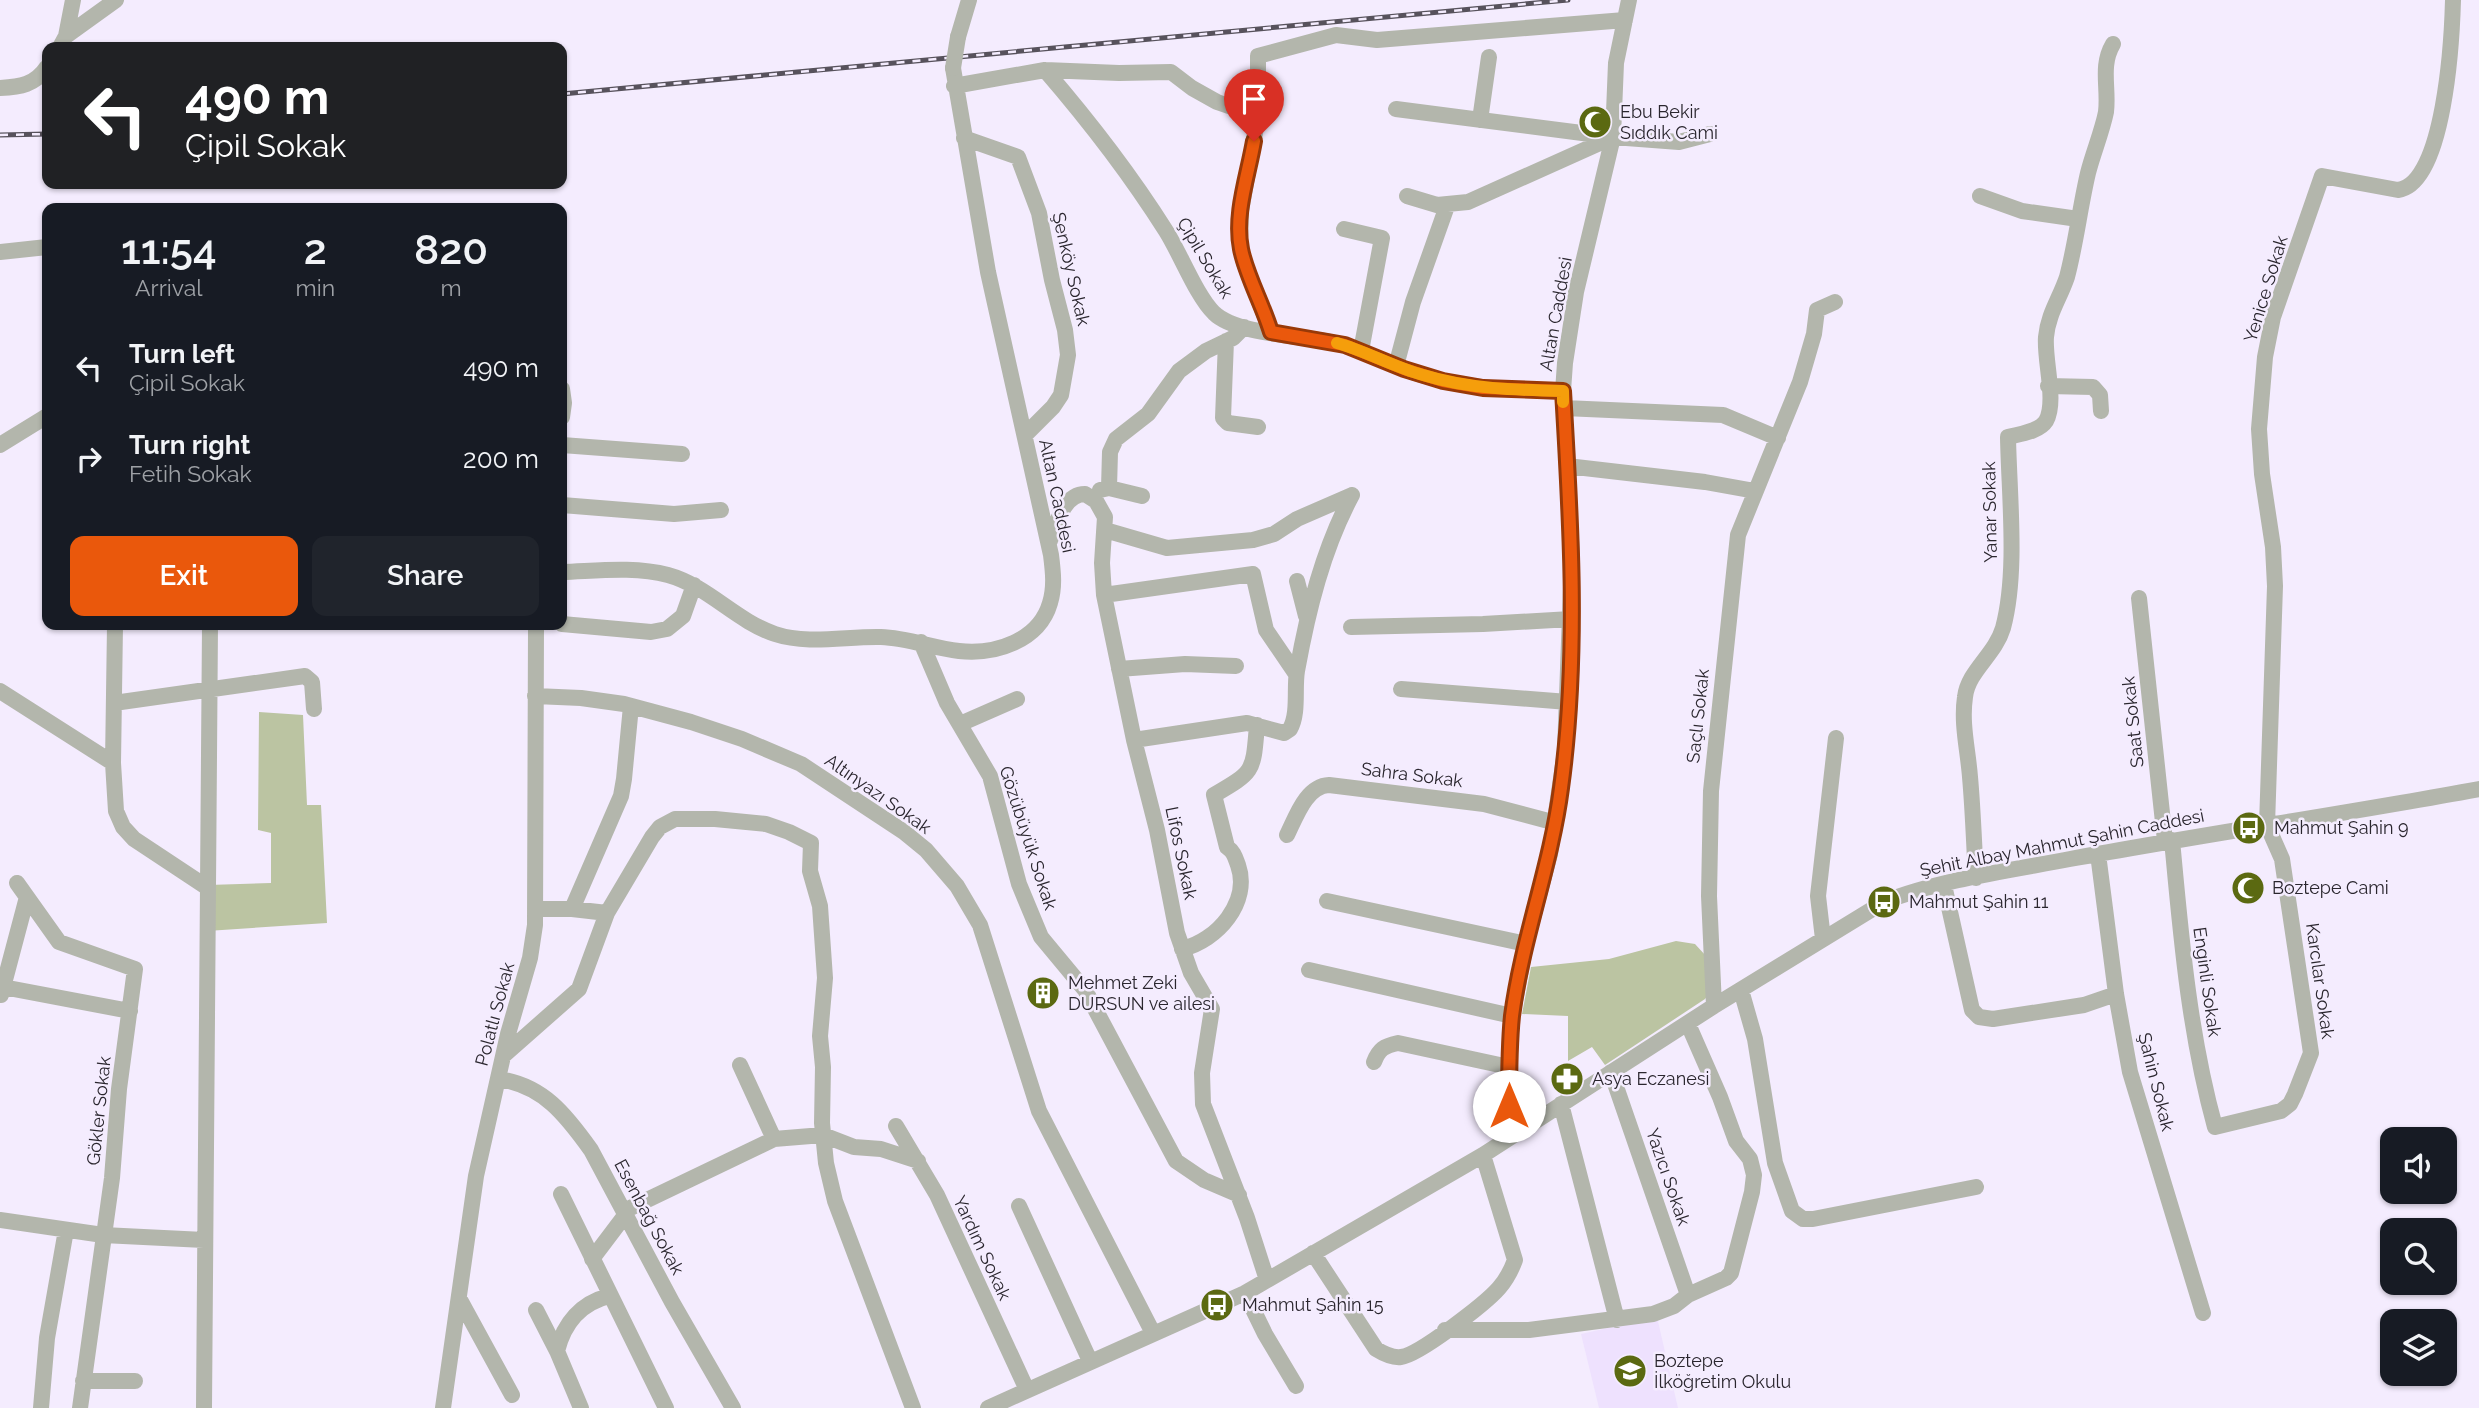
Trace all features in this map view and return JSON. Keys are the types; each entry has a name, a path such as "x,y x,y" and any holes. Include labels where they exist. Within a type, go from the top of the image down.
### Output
{"street":[{"path":"63,42 73,0"},
{"path":"63,42 116,0"},
{"name":"Altan Caddesi","path":"1510,1138 1509,1067 1512,1016 1526,944 1543,885 1556,823 1564,763 1572,559 1563,400 1574,303 1613,137 1616,63 1629,0"},
{"name":"Yenice Sokak","path":"2267,825 2276,586 2259,429 2269,337 2278,302 2322,176 2398,190 2407,189 2417,180 2432,145 2443,106 2450,56 2453,0"},
{"name":"Altan Caddesi","path":"567,572 652,572 675,577 694,585 763,629 779,636 795,638 881,637 959,651 991,651 1012,644 1037,628 1045,615 1052,593 1053,570 988,272 954,86 953,68 958,37 967,7"},
{"path":"1271,332 1244,263 1240,241 1241,211 1258,116 1258,55 1336,35 1377,40 1625,20"},
{"name":"Yanar Sokak","path":"1976,878 1970,776 1964,728 1965,695 1970,680 1995,648 2005,619 2010,580 2008,437 2043,424 2050,408 2045,346 2048,325 2068,274 2078,219 2106,111 2105,70 2113,44"},
{"path":"1480,120 1489,57"},
{"path":"954,86 1045,70 1128,74 1171,72 1217,102 1258,116"},
{"name":"Çipil Sokak","path":"1045,70 1091,125 1144,197 1168,233 1209,308 1224,321 1244,327 1333,342 1423,376 1462,385 1563,400 1723,415 1778,438"},
{"path":"0,88 25,86 42,74"},
{"path":"1396,109 1613,137 1679,142 1710,134"},
{"path":"1407,196 1426,203 1447,206 1478,198 1613,137"},
{"name":"Şenköy Sokak","path":"964,138 1018,157 1039,213 1065,330 1068,355 1064,389 1053,407 1025,435"},
{"path":"1980,196 2022,211 2078,219"},
{"path":"1396,366 1413,302 1447,206"},
{"path":"1345,229 1382,238 1361,351"},
{"path":"0,251 42,247"},
{"name":"Saçlı Sokak","path":"1714,1006 1709,860 1713,757 1738,535 1807,358 1817,310 1835,302"},
{"path":"1109,488 1110,452 1116,439 1148,414 1179,371 1244,327"},
{"path":"1226,341 1223,418 1231,424 1258,427"},
{"path":"2048,386 2093,387 2100,395 2101,411"},
{"path":"0,445 42,419"},
{"path":"567,445 682,454"},
{"path":"1567,466 1705,482 1755,491"},
{"path":"1049,543 1069,500 1080,494 1109,488 1142,496"},
{"name":"Lifos Sokak","path":"1080,494 1089,495 1099,504 1105,517 1102,563 1104,595 1134,740 1157,830 1182,949 1191,973 1212,1009 1202,1073 1203,1104 1239,1195 1267,1280"},
{"path":"1105,530 1167,548 1254,540 1274,534 1297,519 1352,495 1334,533 1307,619 1296,674 1294,715 1290,729 1284,733 1247,723 1134,740"},
{"path":"567,505 674,514 720,510"},
{"path":"1104,595 1253,574 1266,630 1296,674"},
{"path":"1297,581 1307,619"},
{"path":"567,624 651,632 667,629 683,616 694,585"},
{"name":"Saat Sokak","path":"2139,598 2169,841"},
{"path":"1351,627 1571,619"},
{"path":"116,630 114,803 123,827 134,839 208,888"},
{"path":"204,1408 210,630"},
{"name":"Polatlı Sokak","path":"443,1408 476,1176 503,1056 530,958 536,909 536,630"},
{"name":"Gözübüyük Sokak","path":"920,642 947,703 986,767 994,786 1018,884 1041,937 1085,990 1176,1161 1204,1180 1239,1195"},
{"path":"1119,669 1185,664 1236,666"},
{"path":"114,703 306,676 313,685 314,709"},
{"path":"1401,689 1568,702"},
{"path":"0,691 113,763"},
{"name":"Altınyazı Sokak","path":"535,696 581,698 631,706 717,730 800,764 904,832 926,850 967,902 985,938 1039,1111 1153,1333"},
{"path":"960,724 1017,699"},
{"path":"572,909 621,796 631,706"},
{"path":"1182,949 1202,942 1214,933 1233,910 1238,898 1240,871 1233,852 1227,846 1214,795 1250,772 1254,762 1257,725"},
{"path":"1823,939 1818,896 1836,738"},
{"name":"Sahra Sokak","path":"1287,835 1305,800 1319,786 1325,785 1484,804 1556,823"},
{"name":"Şehit Albay Mahmut Şahin Caddesi","path":"988,1408 1245,1293 1483,1155 1714,1006 1884,902 1910,892 2098,854 2479,789"},
{"path":"503,1056 579,989 607,913 660,827 670,821 689,818 758,823 789,832 811,843 810,871 820,906 825,978 820,1037 826,1163 835,1201 913,1408"},
{"name":"Karcılar Sokak","path":"2215,1127 2285,1109 2295,1094 2311,1053 2282,859 2267,825"},
{"name":"Enginli Sokak","path":"2169,841 2183,965 2203,1084 2215,1127"},
{"name":"Şahin Sokak","path":"2098,854 2116,994 2130,1072 2203,1313"},
{"name":"Gökler Sokak","path":"17,883 59,942 135,969 80,1408"},
{"path":"1944,885 1972,1010 1979,1017 1993,1020 2084,1005 2116,994"},
{"path":"27,897 1,992 130,1011"},
{"path":"1326,901 1526,944"},
{"path":"536,909 607,913"},
{"path":"1309,970 1512,1016"},
{"path":"1741,990 1755,1039 1775,1163 1790,1208 1795,1214 1803,1219 1813,1219 1976,1186"},
{"path":"1445,1330 1529,1330 1653,1314 1674,1306 1688,1295 1726,1278 1731,1273 1754,1175 1750,1159 1736,1141 1688,1024"},
{"path":"1374,1062 1378,1051 1398,1043 1509,1067"},
{"path":"740,1065 774,1139"},
{"name":"Yazıcı Sokak","path":"1611,1072 1688,1295"},
{"name":"Esenbağ Sokak","path":"498,1079 530,1087 558,1106 591,1150 733,1408"},
{"path":"1561,1104 1617,1320"},
{"name":"Yardım Sokak","path":"896,1126 937,1195 1027,1390"},
{"path":"592,1259 625,1212 774,1139 823,1135 853,1147 881,1149 918,1161"},
{"path":"1313,1253 1372,1345 1380,1352 1396,1357 1407,1356 1465,1318 1493,1294 1506,1279 1515,1260 1483,1155"},
{"path":"561,1194 666,1408"},
{"path":"1018,1206 1090,1361"},
{"path":"0,1220 103,1235 204,1240"},
{"path":"40,1408 47,1338 66,1230"},
{"path":"1245,1293 1265,1334 1296,1386"},
{"path":"557,1351 564,1331 578,1312 593,1302 610,1296"},
{"path":"459,1298 512,1395"},
{"path":"536,1310 581,1408"},
{"path":"83,1381 135,1381"}],"shaded area":[{"name":"Boztepe İlköğretim Okulu","path":"1657,1317 1678,1408 1599,1408 1581,1334"}],"green space":[{"path":"259,712 303,715 307,805 321,805 327,923 207,931 208,885 271,883 271,833 258,830"},
{"path":"1676,941 1695,944 1706,956 1708,995 1605,1065 1592,1047 1568,1061 1568,1016 1522,1014 1531,967 1609,959"}],"railway":[{"path":"567,94 1568,0"},
{"path":"0,135 42,134"}],"slow traffic":[{"path":"1337,343 1443,381 1483,388 1563,391 1563,402"}],"place":[{"name":"Ebu Bekir Sıddık Cami","path":"1595,122"},
{"name":"Mahmut Şahin 9","path":"2249,828"},
{"name":"Boztepe Cami","path":"2248,888"},
{"name":"Mahmut Şahin 11","path":"1884,902"},
{"name":"Mehmet Zeki DURSUN ve ailesi","path":"1043,993"},
{"name":"Asya Eczanesi","path":"1567,1079"},
{"name":"Mahmut Şahin 15","path":"1217,1305"},
{"name":"Boztepe İlköğretim Okulu","path":"1630,1371"}],"route":[{"path":"1254,141 1241,211 1240,241 1244,263 1260,298 1271,332 1345,345 1423,376 1462,385 1563,391 1572,559 1568,715 1553,839 1526,944 1512,1016 1509,1106"}]}
